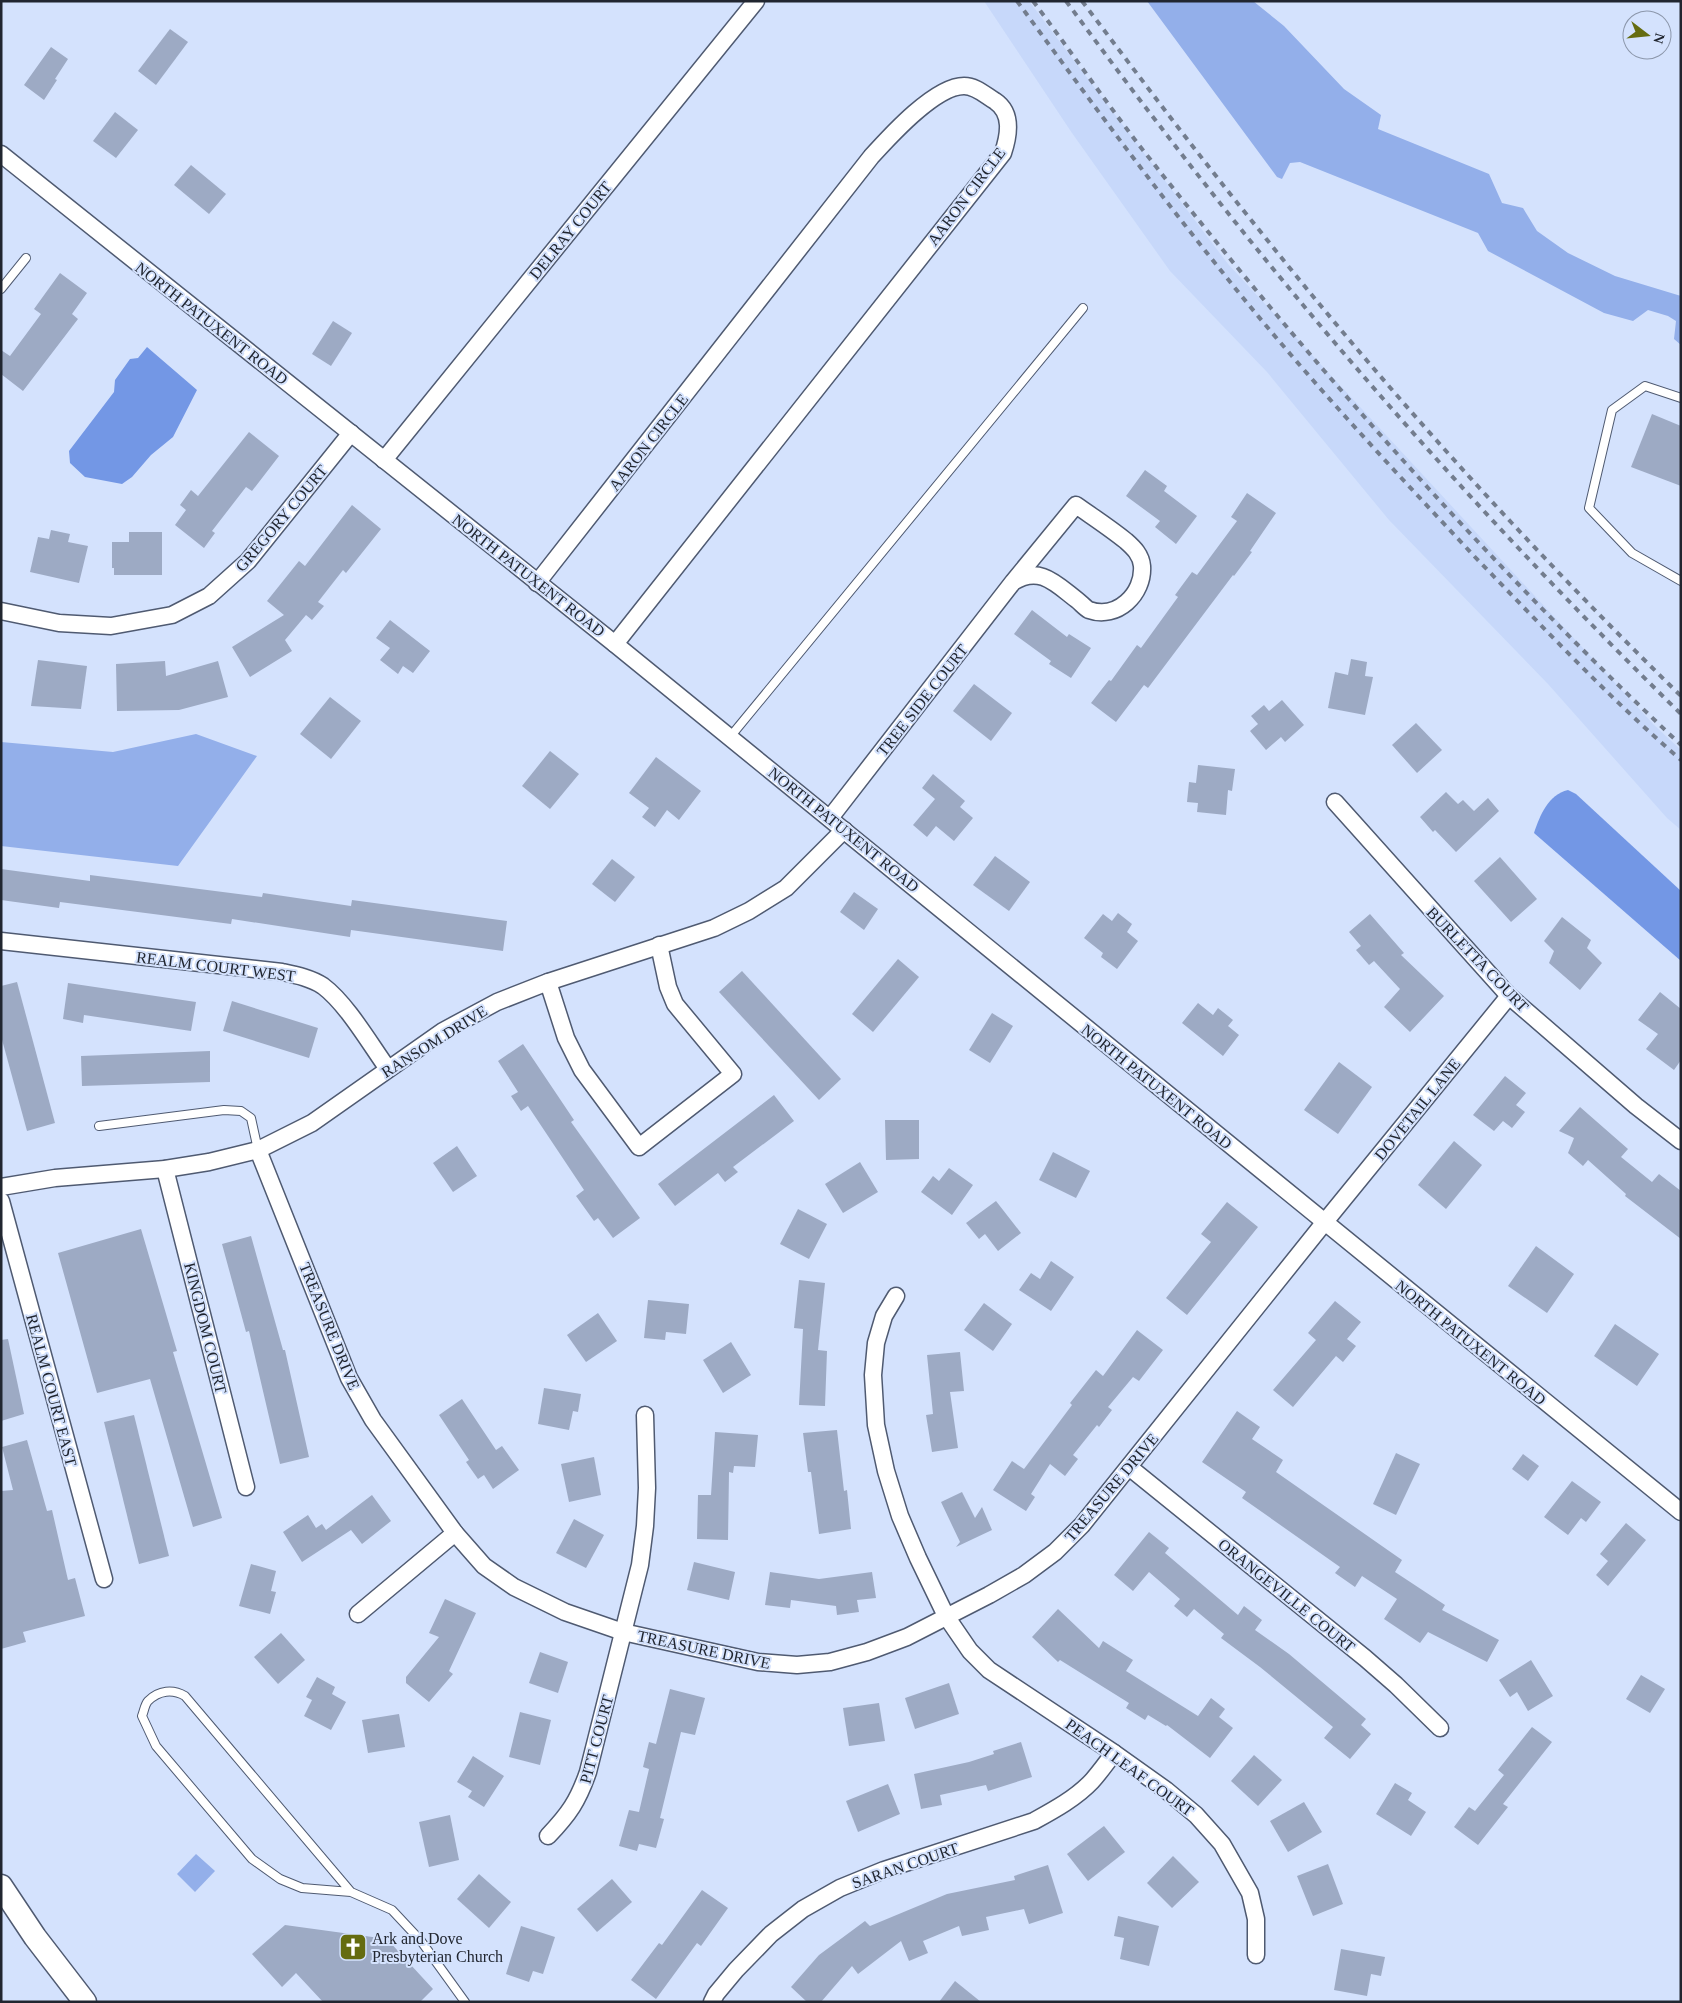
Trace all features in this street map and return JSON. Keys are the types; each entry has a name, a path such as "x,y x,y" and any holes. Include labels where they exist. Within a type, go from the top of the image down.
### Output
{"main road":[{"path":"1,1886 35,1937 85,2002"}],"street":[{"name":"DELRAY COURT","path":"384,460 756,1"},
{"name":"AARON CIRCLE","path":"537,583 871,156 919,108 954,88 964,86 976,88 998,103 1006,114 1008,125 1008,137 1002,153 615,644"},
{"name":"NORTH PATUXENT ROAD","path":"1,154 615,644 1681,1512"},
{"name":"GREGORY COURT","path":"1,611 59,623 111,626 172,615 209,596 248,561 351,433"},
{"name":"TREE SIDE COURT","path":"830,818 1014,582 1076,505 1125,540 1135,549 1141,561 1142,574 1139,587 1131,599 1122,607 1106,612 1089,610 1051,580 1025,575 1014,582"},
{"name":"BURLETTA COURT","path":"1335,802 1509,996 1636,1106 1681,1141"},
{"name":"RANSOM DRIVE","path":"1,1187 55,1178 165,1169 209,1162 258,1150 312,1123 443,1032 497,1002 548,982 714,928 749,911 786,888 844,830"},
{"name":"REALM COURT WEST","path":"1,941 282,972 305,977 322,986 338,1000 388,1069"},
{"path":"548,982 566,1038 582,1070 639,1148 733,1074 675,1004 668,987 659,945"},
{"name":"DOVETAIL LANE","path":"1324,1222 1509,996"},
{"name":"TREASURE DRIVE","path":"258,1150 349,1378 373,1420 455,1533 484,1566 514,1587 565,1612 624,1632 758,1662 797,1665 830,1662 867,1652 907,1637 989,1596 1024,1575 1055,1552 1082,1526 1324,1222"},
{"name":"KINGDOM COURT","path":"165,1169 246,1487"},
{"name":"REALM COURT EAST","path":"1,1201 104,1579"},
{"name":"PEACH LEAF COURT","path":"896,1296 884,1316 876,1343 873,1375 876,1425 886,1471 900,1516 946,1616 970,1651 989,1670 1114,1753 1166,1790 1196,1815 1222,1844 1250,1893 1256,1919 1256,1956"},
{"name":"PITT COURT","path":"548,1836 567,1816 580,1795 588,1772 640,1565 647,1488 645,1415"},
{"name":"ORANGEVILLE COURT","path":"1129,1467 1366,1658 1440,1728"},
{"path":"358,1614 455,1533"},
{"name":"SARAN COURT","path":"712,2002 716,1994 736,1970 771,1934 803,1909 840,1888 884,1870 1034,1820 1056,1809 1092,1782 1114,1753"}],"lane":[{"path":"1,289 26,258"},
{"path":"730,737 1082,308"},
{"path":"1681,398 1645,386 1612,410 1590,508 1632,553 1681,581"},
{"path":"99,1126 224,1110 241,1111 252,1118 258,1150"},
{"path":"351,1892 186,1696 178,1692 167,1691 148,1701 142,1716 156,1746 252,1859 280,1879 302,1888 351,1892 392,1910 421,1941 465,2002"}],"shaded area":[{"path":"984,1 1029,1 1228,264 1654,725 1681,750 1681,830 1667,818 1548,684 1389,520 1267,372 1170,271 1072,133"},
{"path":"1147,1 1253,1 1284,26 1344,89 1381,115 1378,129 1489,174 1502,203 1523,208 1537,231 1568,253 1615,276 1681,296 1681,345 1674,339 1676,321 1668,316 1648,310 1633,321 1604,313 1488,251 1478,233 1300,162 1290,163 1282,179 1277,177"},
{"path":"147,347 197,390 173,437 151,455 132,477 122,484 85,477 70,463 69,451 114,392 115,380 130,359 138,358"},
{"path":"196,734 257,756 178,866 1,846 1,742 113,752"},
{"path":"1568,790 1576,794 1681,891 1681,961 1534,833 1542,813 1550,801 1555,796"},
{"path":"196,1854 215,1871 195,1892 177,1874"}],"building":[{"path":"170,29 188,42 156,85 138,71"},
{"path":"51,47 68,59 44,100 24,85"},
{"path":"115,112 138,130 116,158 93,141"},
{"path":"191,165 226,194 209,214 174,185"},
{"path":"60,273 87,293 72,314 78,319 23,391 1,374 1,350 10,356 41,314 34,309"},
{"path":"333,321 352,333 331,366 312,354"},
{"path":"1652,414 1681,426 1681,486 1631,467"},
{"path":"249,432 279,456 252,491 246,487 212,531 215,533 204,548 175,525 186,510 180,505 191,490 198,496"},
{"path":"1145,470 1167,486 1164,491 1197,516 1176,544 1155,527 1160,521 1126,496"},
{"path":"1247,493 1276,513 1250,551 1252,552 1234,576 1148,688 1144,685 1116,722 1091,703 1109,680 1111,681 1137,645 1141,648 1178,597 1175,595 1192,572 1197,575 1237,521 1231,517"},
{"path":"352,505 381,529 346,573 343,570 318,602 324,606 312,620 306,615 285,640 292,651 250,677 232,647 284,615 267,601 299,561 305,566"},
{"path":"51,530 70,534 68,542 88,546 79,583 30,572 38,537 49,539"},
{"path":"129,532 162,532 162,575 114,575 114,568 112,568 112,542 129,542"},
{"path":"1032,610 1067,637 1069,634 1091,648 1071,678 1049,664 1051,661 1014,634"},
{"path":"390,620 430,651 413,673 403,666 398,674 380,660 390,648 376,638"},
{"path":"1351,659 1367,662 1365,676 1373,677 1365,715 1328,708 1335,672 1348,675"},
{"path":"38,660 87,666 81,709 31,706"},
{"path":"165,661 166,676 218,661 228,697 179,710 117,711 116,664"},
{"path":"974,684 1012,713 991,741 953,711"},
{"path":"330,697 361,721 331,759 300,734"},
{"path":"1282,700 1304,725 1285,742 1281,737 1266,750 1250,731 1258,724 1251,716 1264,705 1269,711"},
{"path":"1416,723 1442,750 1417,773 1392,745"},
{"path":"550,751 579,774 550,809 522,786"},
{"path":"656,757 701,791 679,820 667,810 655,827 642,817 649,808 629,793"},
{"path":"1198,765 1235,769 1232,791 1228,790 1226,815 1197,812 1198,803 1187,802 1189,782 1196,783"},
{"path":"933,774 965,801 960,807 973,818 954,841 936,826 927,837 913,825 935,799 922,788"},
{"path":"1446,792 1458,804 1463,800 1474,811 1488,798 1499,811 1456,852 1435,830 1433,832 1420,817"},
{"path":"995,856 1030,882 1009,911 973,885"},
{"path":"1500,857 1537,899 1511,922 1474,881"},
{"path":"612,859 635,877 615,902 592,884"},
{"path":"1,869 90,881 90,875 262,897 263,893 351,906 352,900 507,921 503,951 351,930 350,937 232,919 231,924 60,902 59,908 1,900"},
{"path":"854,892 878,909 864,930 840,912"},
{"path":"1118,913 1132,924 1127,932 1138,941 1117,969 1101,957 1103,953 1084,938 1103,914 1112,921"},
{"path":"1370,914 1404,953 1401,955 1444,996 1410,1032 1384,1007 1400,989 1374,961 1369,965 1356,950 1361,946 1349,932"},
{"path":"1562,917 1591,940 1587,948 1602,963 1580,990 1549,963 1554,951 1544,941"},
{"path":"898,959 919,977 873,1032 852,1014"},
{"path":"742,971 841,1079 819,1100 719,992"},
{"path":"17,982 55,1123 27,1131 1,1036 1,986"},
{"path":"68,983 196,1002 191,1031 84,1015 83,1023 63,1019"},
{"path":"1660,992 1681,1009 1681,1060 1674,1070 1646,1049 1658,1034 1638,1020"},
{"path":"232,1001 318,1028 309,1058 223,1031"},
{"path":"1198,1003 1213,1015 1218,1008 1233,1020 1228,1026 1239,1035 1223,1056 1182,1023"},
{"path":"992,1013 1013,1026 990,1063 969,1050"},
{"path":"523,1044 574,1120 571,1122 640,1218 613,1238 598,1218 594,1221 576,1196 584,1190 528,1106 521,1111 511,1096 518,1092 498,1061"},
{"path":"210,1051 210,1082 82,1086 81,1056"},
{"path":"1339,1062 1372,1087 1338,1134 1304,1110"},
{"path":"1505,1076 1526,1093 1516,1105 1525,1112 1512,1128 1503,1121 1494,1131 1473,1115"},
{"path":"774,1095 794,1121 733,1167 738,1172 725,1182 718,1173 675,1206 658,1184"},
{"path":"1580,1107 1628,1149 1621,1157 1652,1182 1659,1174 1681,1191 1681,1239 1625,1196 1626,1194 1588,1160 1583,1166 1568,1153 1574,1138 1559,1131"},
{"path":"885,1120 919,1120 919,1159 886,1160"},
{"path":"1454,1141 1482,1165 1446,1209 1418,1185"},
{"path":"457,1146 477,1176 453,1192 433,1163"},
{"path":"1053,1152 1090,1171 1076,1198 1039,1180"},
{"path":"860,1162 878,1192 843,1213 825,1184"},
{"path":"949,1168 973,1185 952,1215 921,1192 933,1176 939,1181"},
{"path":"996,1201 1021,1233 998,1251 985,1234 979,1239 966,1223"},
{"path":"1227,1202 1258,1227 1187,1315 1166,1298 1211,1242 1201,1234"},
{"path":"798,1209 827,1224 809,1259 780,1244"},
{"path":"141,1229 177,1351 173,1352 222,1518 193,1527 150,1379 97,1393 58,1253"},
{"path":"251,1236 283,1350 285,1350 309,1457 280,1464 249,1331 246,1332 222,1244"},
{"path":"1536,1246 1574,1274 1547,1313 1508,1286"},
{"path":"1051,1261 1074,1277 1051,1311 1019,1290 1031,1273 1040,1279"},
{"path":"799,1280 825,1283 818,1350 827,1351 825,1406 799,1405 803,1329 794,1328"},
{"path":"648,1300 689,1304 686,1334 666,1332 665,1340 644,1338"},
{"path":"1335,1301 1361,1322 1347,1339 1356,1346 1343,1362 1336,1356 1293,1407 1273,1390 1316,1340 1308,1333"},
{"path":"984,1303 1012,1324 993,1351 964,1330"},
{"path":"598,1313 617,1341 586,1362 567,1335"},
{"path":"1615,1324 1659,1354 1637,1386 1594,1356"},
{"path":"1137,1330 1163,1350 1139,1381 1133,1377 1108,1407 1112,1410 1099,1427 1097,1425 1073,1455 1078,1459 1065,1476 1050,1464 1031,1494 1035,1497 1026,1511 993,1490 1012,1461 1024,1469 1072,1405 1070,1403 1096,1370 1103,1376"},
{"path":"8,1339 24,1414 1,1421 1,1340"},
{"path":"731,1342 751,1375 723,1393 703,1360"},
{"path":"960,1352 964,1391 950,1392 958,1448 932,1452 926,1415 933,1414 927,1355"},
{"path":"544,1388 581,1394 578,1412 573,1411 569,1430 538,1424"},
{"path":"462,1399 496,1450 502,1446 519,1470 493,1489 484,1475 478,1479 466,1462 469,1460 439,1415"},
{"path":"1237,1411 1260,1427 1252,1439 1283,1460 1276,1472 1402,1560 1395,1572 1445,1605 1442,1610 1499,1640 1487,1662 1428,1632 1420,1643 1384,1619 1397,1599 1362,1576 1355,1587 1335,1573 1340,1567 1242,1498 1246,1492 1202,1462"},
{"path":"134,1415 169,1556 139,1564 104,1422"},
{"path":"837,1430 844,1491 847,1490 851,1529 819,1534 811,1472 808,1472 803,1433"},
{"path":"715,1432 758,1435 755,1467 734,1466 733,1473 729,1472 728,1540 697,1539 698,1495 711,1495"},
{"path":"27,1440 47,1511 52,1510 68,1580 75,1578 85,1616 23,1632 26,1642 1,1649 1,1491 13,1490 2,1447"},
{"path":"1396,1453 1420,1464 1396,1515 1373,1504"},
{"path":"1523,1454 1539,1466 1528,1481 1512,1469"},
{"path":"594,1457 601,1495 569,1502 561,1464"},
{"path":"1572,1481 1601,1502 1586,1522 1581,1518 1568,1535 1544,1517"},
{"path":"962,1492 975,1518 982,1507 992,1530 956,1547 960,1542 941,1502"},
{"path":"372,1495 391,1521 362,1544 351,1530 302,1562 283,1532 308,1515 316,1528 322,1524 326,1530"},
{"path":"574,1519 604,1535 586,1568 556,1553"},
{"path":"1626,1523 1646,1540 1608,1586 1596,1575 1608,1561 1600,1554"},
{"path":"1149,1532 1169,1548 1165,1553 1238,1615 1244,1606 1262,1620 1255,1630 1289,1654 1366,1719 1361,1725 1371,1734 1350,1759 1324,1738 1333,1727 1260,1667 1221,1638 1224,1634 1194,1609 1187,1617 1174,1606 1180,1599 1149,1572 1133,1591 1114,1575"},
{"path":"694,1562 735,1572 729,1600 687,1590"},
{"path":"251,1564 276,1571 271,1591 276,1592 270,1614 239,1606"},
{"path":"770,1572 819,1579 872,1572 876,1598 857,1600 859,1612 837,1615 836,1606 791,1600 790,1608 765,1605"},
{"path":"445,1599 476,1613 449,1671 453,1674 429,1702 406,1683 406,1677 439,1637 429,1633"},
{"path":"1058,1609 1099,1648 1103,1641 1133,1660 1126,1671 1198,1716 1211,1698 1225,1709 1219,1717 1233,1728 1210,1758 1167,1725 1148,1715 1145,1720 1126,1708 1129,1703 1060,1660 1058,1662 1032,1637"},
{"path":"281,1633 305,1660 278,1684 254,1657"},
{"path":"540,1652 568,1662 558,1693 529,1683"},
{"path":"1531,1660 1553,1696 1528,1711 1517,1692 1510,1697 1499,1680"},
{"path":"1641,1675 1665,1689 1650,1713 1626,1699"},
{"path":"317,1677 335,1687 332,1694 346,1702 331,1730 304,1716 312,1700 306,1697"},
{"path":"949,1683 959,1714 915,1729 905,1698"},
{"path":"670,1689 705,1698 695,1735 681,1732 660,1818 664,1819 656,1848 639,1844 637,1851 619,1846 629,1810 639,1812 649,1769 643,1767 649,1742 656,1744"},
{"path":"879,1703 885,1741 849,1746 843,1708"},
{"path":"520,1712 551,1720 540,1765 509,1757"},
{"path":"399,1714 405,1747 368,1753 362,1720"},
{"path":"1532,1727 1552,1742 1503,1804 1508,1807 1478,1845 1454,1827 1469,1807 1475,1811 1504,1775 1498,1770"},
{"path":"1021,1742 1032,1777 988,1791 986,1785 940,1795 942,1805 921,1809 914,1774 969,1762 994,1754 993,1751"},
{"path":"1254,1755 1282,1780 1258,1806 1231,1781"},
{"path":"473,1756 504,1776 484,1807 468,1797 472,1791 457,1782"},
{"path":"1395,1783 1412,1793 1408,1800 1426,1812 1411,1836 1376,1814"},
{"path":"888,1784 900,1814 858,1832 846,1801"},
{"path":"1304,1802 1322,1832 1288,1852 1270,1821"},
{"path":"450,1815 459,1860 429,1867 419,1822"},
{"path":"1104,1826 1125,1852 1088,1881 1067,1854"},
{"path":"1173,1856 1199,1882 1172,1908 1147,1883"},
{"path":"1328,1864 1343,1904 1313,1916 1297,1876"},
{"path":"1048,1865 1063,1913 1029,1924 1024,1909 986,1917 989,1930 962,1936 959,1926 923,1941 928,1953 909,1961 901,1941 858,1974 852,1966 821,2002 807,2002 791,1987 819,1955 865,1921 870,1926 947,1894 1015,1880 1014,1876"},
{"path":"479,1874 511,1902 489,1928 457,1899"},
{"path":"612,1879 632,1902 597,1932 577,1909"},
{"path":"702,1890 728,1908 701,1946 697,1943 656,1999 631,1980 659,1943 662,1945"},
{"path":"1118,1916 1159,1926 1149,1966 1120,1959 1124,1938 1114,1936"},
{"path":"285,1925 387,1939 433,1989 420,2002 323,2002 296,1973 282,1987 252,1954"},
{"path":"521,1926 555,1937 543,1974 533,1971 529,1982 506,1974"},
{"path":"1341,1949 1385,1957 1381,1976 1371,1974 1367,1996 1334,1990"},
{"path":"955,1981 981,2002 939,2002"}],"railway":[{"path":"1017,1 1116,136 1193,235 1249,306 1312,379 1409,486 1525,609 1601,686 1681,760"},
{"path":"1033,1 1139,145 1331,379 1467,530 1608,675 1681,745"},
{"path":"1066,1 1220,203 1345,355 1543,574 1681,714"},
{"path":"1082,1 1215,174 1309,292 1360,352 1516,528 1681,696"}],"place":[{"name":"Ark and Dove Presbyterian Church","path":"353,1947"}]}
